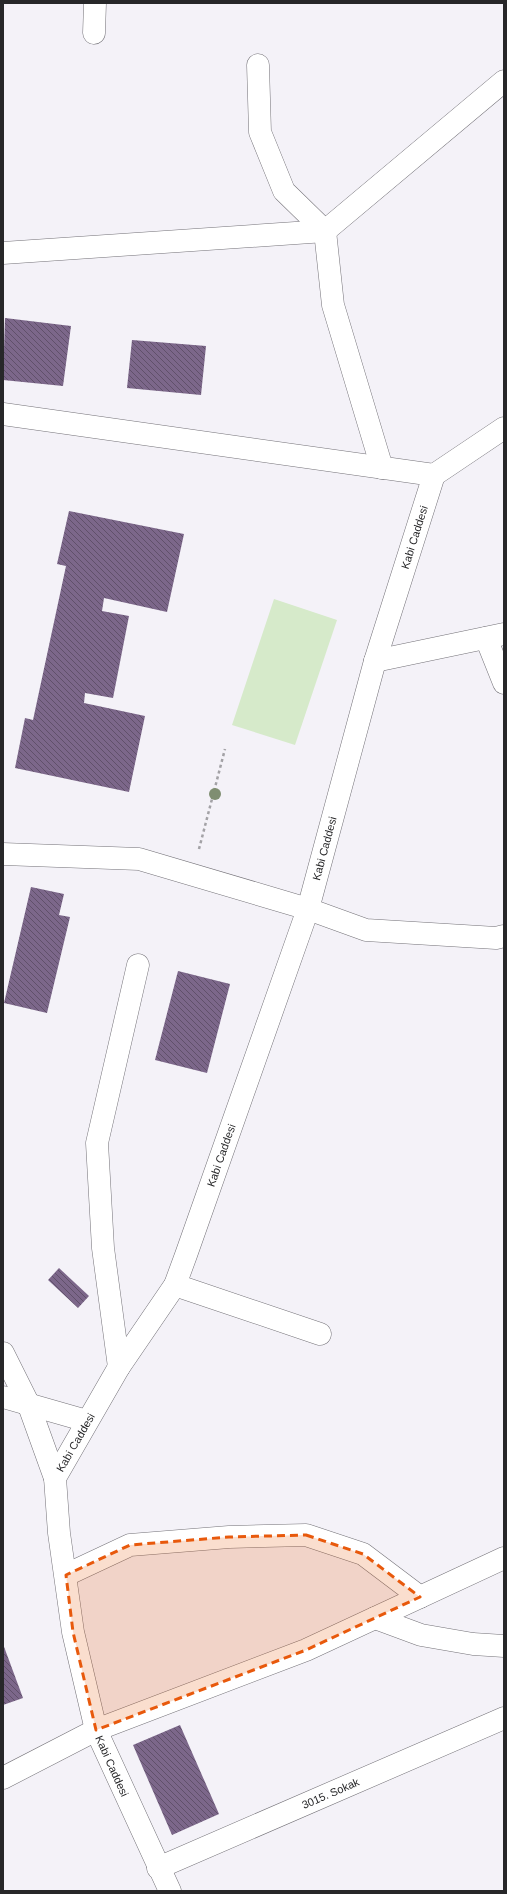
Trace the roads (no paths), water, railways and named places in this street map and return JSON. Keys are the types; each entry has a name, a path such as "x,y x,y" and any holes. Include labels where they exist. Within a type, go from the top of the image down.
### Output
{"street":[{"path":"94,33 95,3"},
{"path":"258,65 260,132 284,191 325,232 333,305 382,468"},
{"path":"3,253 325,232 504,82"},
{"path":"3,414 434,475 504,428"},
{"name":"Kabi Caddesi","path":"170,1891 158,1868 96,1730 73,1632 59,1533 55,1478 119,1367 175,1285 308,909 375,661 434,475"},
{"path":"375,661 495,636 504,683"},
{"path":"3,854 140,859 308,909 366,930 496,938 504,936"},
{"path":"119,1367 103,1248 97,1143 138,964"},
{"path":"175,1285 320,1334"},
{"path":"3,1353 28,1403 55,1478"},
{"path":"3,1397 87,1421"},
{"path":"66,1575 130,1545 229,1537 306,1535 363,1554 420,1598"},
{"path":"3,1778 96,1730 306,1650 504,1558"},
{"path":"375,1618 421,1635 473,1644 504,1646"},
{"name":"3015. Sokak","path":"158,1868 504,1718"}]}
